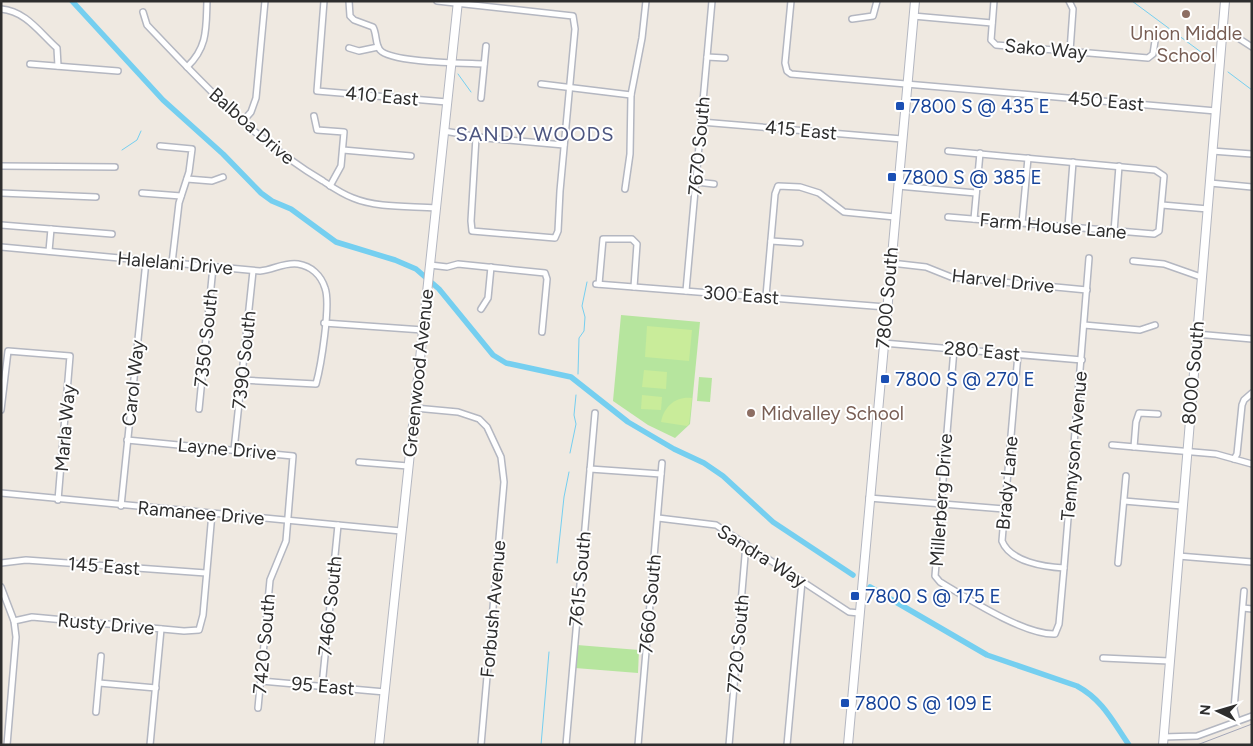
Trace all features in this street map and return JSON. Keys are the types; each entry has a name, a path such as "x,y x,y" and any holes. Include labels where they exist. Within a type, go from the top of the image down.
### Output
{"street":[{"path":"187,67 198,56 203,46 207,1"},
{"path":"243,121 251,112 256,98 265,1"},
{"name":"410 East","path":"324,1 317,90 447,102"},
{"path":"349,1 350,16 373,27 378,47 388,55 451,63 484,64"},
{"path":"437,1 573,16 574,29 570,87 558,231 555,238 472,231 476,137"},
{"path":"625,189 630,154 631,95 642,38 646,1"},
{"name":"7670 South","path":"686,291 712,1"},
{"name":"450 East","path":"791,1 785,63 787,72 790,74 1216,111"},
{"path":"852,19 873,16 876,1"},
{"name":"7800 South","path":"848,745 915,1"},
{"path":"992,23 994,1"},
{"path":"1069,1 1073,9 1070,51"},
{"name":"8000 South","path":"1163,741 1225,1"},
{"name":"Greenwood Avenue","path":"379,745 457,3"},
{"path":"1,9 13,11 24,17 57,48 58,66"},
{"name":"Balboa Drive","path":"143,12 147,25 187,67 281,155 353,198 365,202 436,208"},
{"name":"Sako Way","path":"913,16 992,23 991,40 994,44 1148,58 1153,54 1155,41"},
{"path":"1222,34 1235,36 1252,47"},
{"path":"481,98 486,46"},
{"path":"349,48 359,52 378,47"},
{"path":"707,57 725,58"},
{"path":"30,64 118,71"},
{"path":"541,84 631,95"},
{"path":"314,116 317,130 344,132 340,169 330,186"},
{"name":"415 East","path":"701,122 902,139"},
{"path":"444,131 476,137 564,145"},
{"path":"160,146 192,149 188,178 181,196 172,263"},
{"path":"343,150 411,156"},
{"path":"948,150 1155,170 1162,173 1165,185 1162,205 1208,209"},
{"path":"1212,151 1252,154"},
{"path":"974,219 980,154"},
{"path":"1022,223 1028,158"},
{"path":"1068,227 1073,162"},
{"path":"1,166 115,167"},
{"path":"1114,232 1119,166"},
{"path":"188,178 212,181 223,177"},
{"path":"696,182 714,184"},
{"path":"1210,183 1252,186"},
{"path":"766,296 775,194 778,186 800,187 814,191 844,212 895,216"},
{"path":"898,186 976,193"},
{"path":"1,193 96,197"},
{"path":"142,193 181,196"},
{"name":"Farm House Lane","path":"948,217 1150,235 1157,233 1161,224 1162,205"},
{"path":"1,225 112,234"},
{"path":"50,251 52,229"},
{"name":"300 East","path":"634,287 637,244 632,240 604,239 598,284 634,287 686,291 766,296 886,307"},
{"path":"771,241 800,243"},
{"name":"Halelani Drive","path":"1,247 253,271 267,271 289,263 306,266 322,281 327,298 324,323"},
{"name":"Tennyson Avenue","path":"1055,634 1059,624 1089,258"},
{"name":"Carol Way","path":"121,506 146,261"},
{"path":"1133,261 1164,264 1201,277"},
{"name":"Harvel Drive","path":"891,263 926,267 951,277 1087,290"},
{"path":"429,268 458,264 539,271 546,274 542,332"},
{"name":"7350 South","path":"199,408 213,267"},
{"path":"481,309 488,298 491,267"},
{"name":"7390 South","path":"234,450 253,271"},
{"path":"242,380 316,384 324,323 422,330"},
{"path":"1084,325 1140,330 1155,325"},
{"path":"1196,334 1252,339"},
{"name":"280 East","path":"883,342 1082,360"},
{"name":"Millerberg Drive","path":"954,349 934,568 937,579 1004,619 1045,633 1055,634"},
{"name":"Marla Way","path":"1,410 8,351 70,356 58,500"},
{"name":"Brady Lane","path":"1018,354 1002,535 1007,549 1034,563 1064,568"},
{"path":"1234,459 1237,454 1242,406 1250,395"},
{"name":"Forbush Avenue","path":"415,408 458,412 479,419 487,427 501,457 505,473 481,745"},
{"name":"7615 South","path":"566,745 596,413"},
{"path":"1134,447 1136,422 1139,414 1158,414"},
{"name":"Layne Drive","path":"127,440 293,456 288,520"},
{"path":"1112,445 1216,454 1252,464"},
{"path":"359,462 408,466"},
{"name":"7660 South","path":"638,745 662,463"},
{"path":"590,469 661,474"},
{"path":"1118,563 1126,476"},
{"name":"Ramanee Drive","path":"1,493 121,506 402,531"},
{"path":"869,498 1004,509"},
{"path":"1124,501 1182,506"},
{"path":"206,574 212,514"},
{"name":"Sandra Way","path":"658,518 708,523 724,530 849,612 859,613"},
{"name":"7420 South","path":"258,708 270,580 285,548 288,520"},
{"name":"7460 South","path":"322,686 338,525"},
{"name":"7720 South","path":"729,745 746,544"},
{"path":"1178,556 1252,562"},
{"name":"145 East","path":"1,563 26,560 206,574"},
{"name":"Rusty Drive","path":"14,622 32,617 161,629 199,630 206,574"},
{"path":"787,745 802,581"},
{"path":"1,587 14,622 16,637 7,745"},
{"path":"1237,721 1234,708 1244,591"},
{"path":"1242,608 1252,609"},
{"path":"150,745 161,629"},
{"path":"96,712 101,656"},
{"path":"1103,658 1169,661"},
{"name":"95 East","path":"260,681 385,692"},
{"path":"99,683 156,688"},
{"path":"1163,741 1197,736 1252,716"}],"green space":[{"path":"621,315 700,322 690,424 675,438 648,425 613,401"},
{"path":"647,326 692,330 689,361 645,357"},
{"path":"644,370 667,372 666,389 642,387"},
{"path":"699,377 712,378 710,402 697,401"},
{"path":"642,395 662,397 661,410 641,409"},
{"path":"692,398 689,424 687,426 661,422 665,411 672,403 676,400"},
{"path":"577,645 639,650 638,673 575,668"}],"waterway":[{"path":"72,1 163,100 223,154 261,193 272,201 291,209 336,242 395,260 416,269 439,289 493,355 506,363 571,377 628,422 674,449 704,463 723,476 773,522 853,575"},
{"path":"1132,1 1209,58"},
{"path":"1228,72 1252,90"},
{"path":"458,74 471,92"},
{"path":"122,150 137,140 141,131"},
{"path":"578,374 579,338 584,331 585,317 582,306 587,282"},
{"path":"570,453 576,424 574,415 576,395"},
{"path":"557,563 564,497 569,472"},
{"path":"870,587 987,655 1077,686 1101,705 1129,745"},
{"path":"541,745 549,652"}],"tram line":[{"path":"1197,745 1252,724"}],"place":[{"name":"Union Middle School","path":"1186,14"},
{"name":"7800 S @ 435 E","path":"900,106"},
{"name":"7800 S @ 385 E","path":"892,177"},
{"name":"7800 S @ 270 E","path":"885,379"},
{"name":"Midvalley School","path":"751,413"},
{"name":"7800 S @ 175 E","path":"855,596"},
{"name":"7800 S @ 109 E","path":"845,703"}],"district":[{"name":"SANDY WOODS","path":"535,134"}]}
